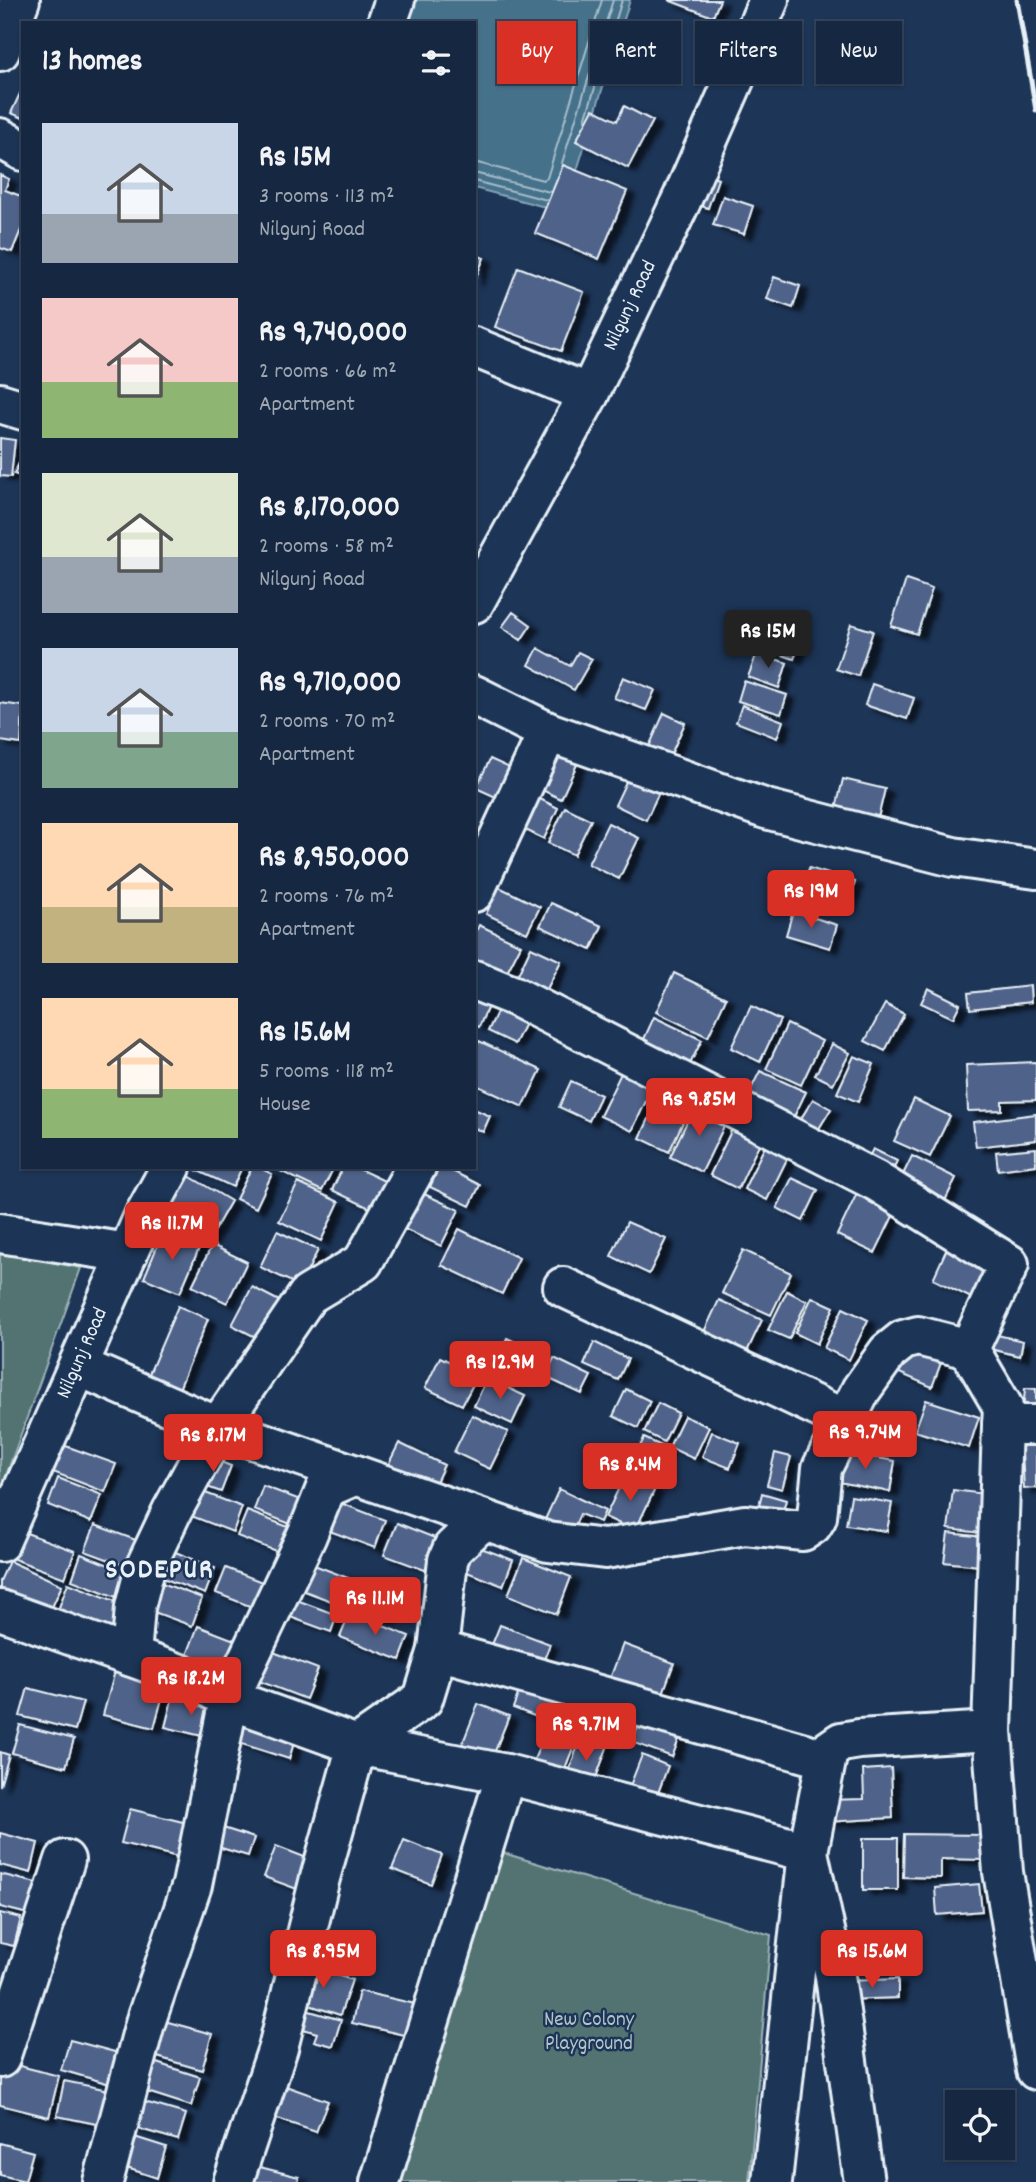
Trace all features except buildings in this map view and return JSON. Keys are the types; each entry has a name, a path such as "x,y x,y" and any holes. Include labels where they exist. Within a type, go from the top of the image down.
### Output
{"street":[{"path":"0,51 20,0"},
{"path":"388,21 395,0"},
{"name":"Nilgunj Road","path":"476,599 589,394 682,199 769,0"},
{"path":"0,138 21,150"},
{"path":"476,348 589,394"},
{"path":"0,403 21,409"},
{"path":"476,696 548,733 766,808 953,857 1036,869"},
{"path":"476,888 548,733"},
{"path":"476,981 514,996 876,1181 1009,1264 969,1349"},
{"name":"Nilgunj Road","path":"0,1542 145,1214 170,1169"},
{"path":"129,1656 135,1607 145,1568 172,1511 218,1427 309,1296 363,1262 415,1169"},
{"path":"0,1233 128,1252"},
{"path":"563,1287 846,1420"},
{"path":"78,1366 218,1427 484,1520 548,1542 605,1549 745,1525 803,1531 812,1525 817,1517 822,1468 861,1390 888,1352 903,1340 918,1336 969,1349 1003,1407 1019,1425 992,1731 1003,1872 1036,2070"},
{"path":"103,2182 145,2023 192,1885 229,1699 307,1535 326,1488 356,1475"},
{"path":"233,2182 278,2048 320,1878 358,1745 423,1699 438,1650 449,1560 453,1548 484,1520"},
{"path":"0,1610 194,1679 229,1699 358,1745 506,1774 808,1852"},
{"path":"438,1650 826,1759"},
{"path":"772,2182 808,1852 828,1751 841,1742 992,1731"},
{"path":"380,2182 506,1774"},
{"path":"808,1852 835,1976 864,2182"},
{"path":"0,2058 65,1860"}],"green space":[{"path":"0,1252 81,1268 0,1492"},
{"name":"New Colony Playground","path":"494,1850 771,1935 749,2182 385,2182"}],"water":[{"path":"417,0 630,0 623,21 590,21 590,84 604,84 564,212 476,189 476,21 409,21"}],"railway":[{"path":"1017,0 1036,110"}],"district":[{"name":"SODEPUR","path":"160,1572"}]}
